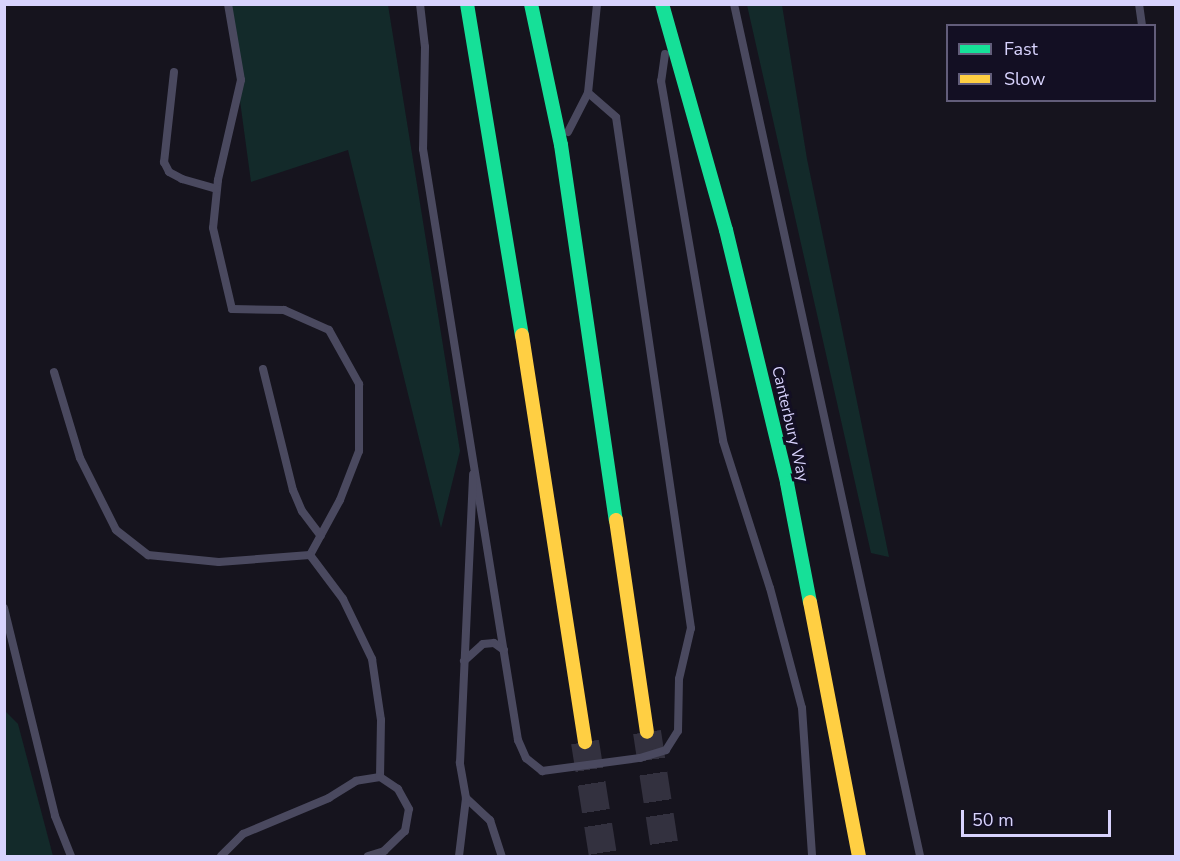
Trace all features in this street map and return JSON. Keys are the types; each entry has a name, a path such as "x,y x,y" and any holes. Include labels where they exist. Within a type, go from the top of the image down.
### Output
{"highway":[{"path":"466,4 495,159 585,742"},
{"path":"531,4 561,146 647,732"},
{"name":"Canterbury Way","path":"662,4 726,230 787,483 859,856"}],"lane":[{"path":"228,4 241,80 217,189 213,228 232,309 284,310 329,330 359,384 358,451 340,501 310,555"},
{"path":"420,4 425,47 423,149 518,740 526,758 542,771 640,758 666,750 678,731 679,679 691,628 616,117 588,93"},
{"path":"561,146 588,93 597,4"},
{"path":"673,4 661,81 723,441 770,588 802,708 812,856"},
{"path":"734,4 920,856"},
{"path":"1138,4 1142,24"},
{"path":"174,72 164,162 169,172 182,179 217,189"},
{"path":"262,369 293,490 302,511 321,536"},
{"path":"54,372 80,458 116,530 148,555 219,562 310,555"},
{"path":"459,856 466,798 460,763 474,457"},
{"path":"310,555 343,599 372,659 381,720 380,777"},
{"path":"4,608 49,795 71,856"},
{"path":"464,661 483,645 494,643 504,650"},
{"path":"221,856 243,834 329,798 356,781 380,777 398,789 409,809 405,831 384,851 368,856"},
{"path":"466,798 490,820 502,856"}],"green space":[{"path":"227,5 388,5 460,451 441,528 348,150 251,182"},
{"path":"747,5 782,5 807,159 889,557 871,553"},
{"path":"4,710 18,724 53,856 5,856"}],"tunnel":[{"path":"647,732 666,856"},
{"path":"585,742 603,856"}],"traffic: fast":[{"path":"467,4 522,335"},
{"path":"531,4 561,145 616,520"},
{"path":"662,4 726,230 787,483 810,602"}],"traffic: slow":[{"path":"522,335 585,742"},
{"path":"616,520 647,732"},
{"path":"810,602 859,856"}]}
